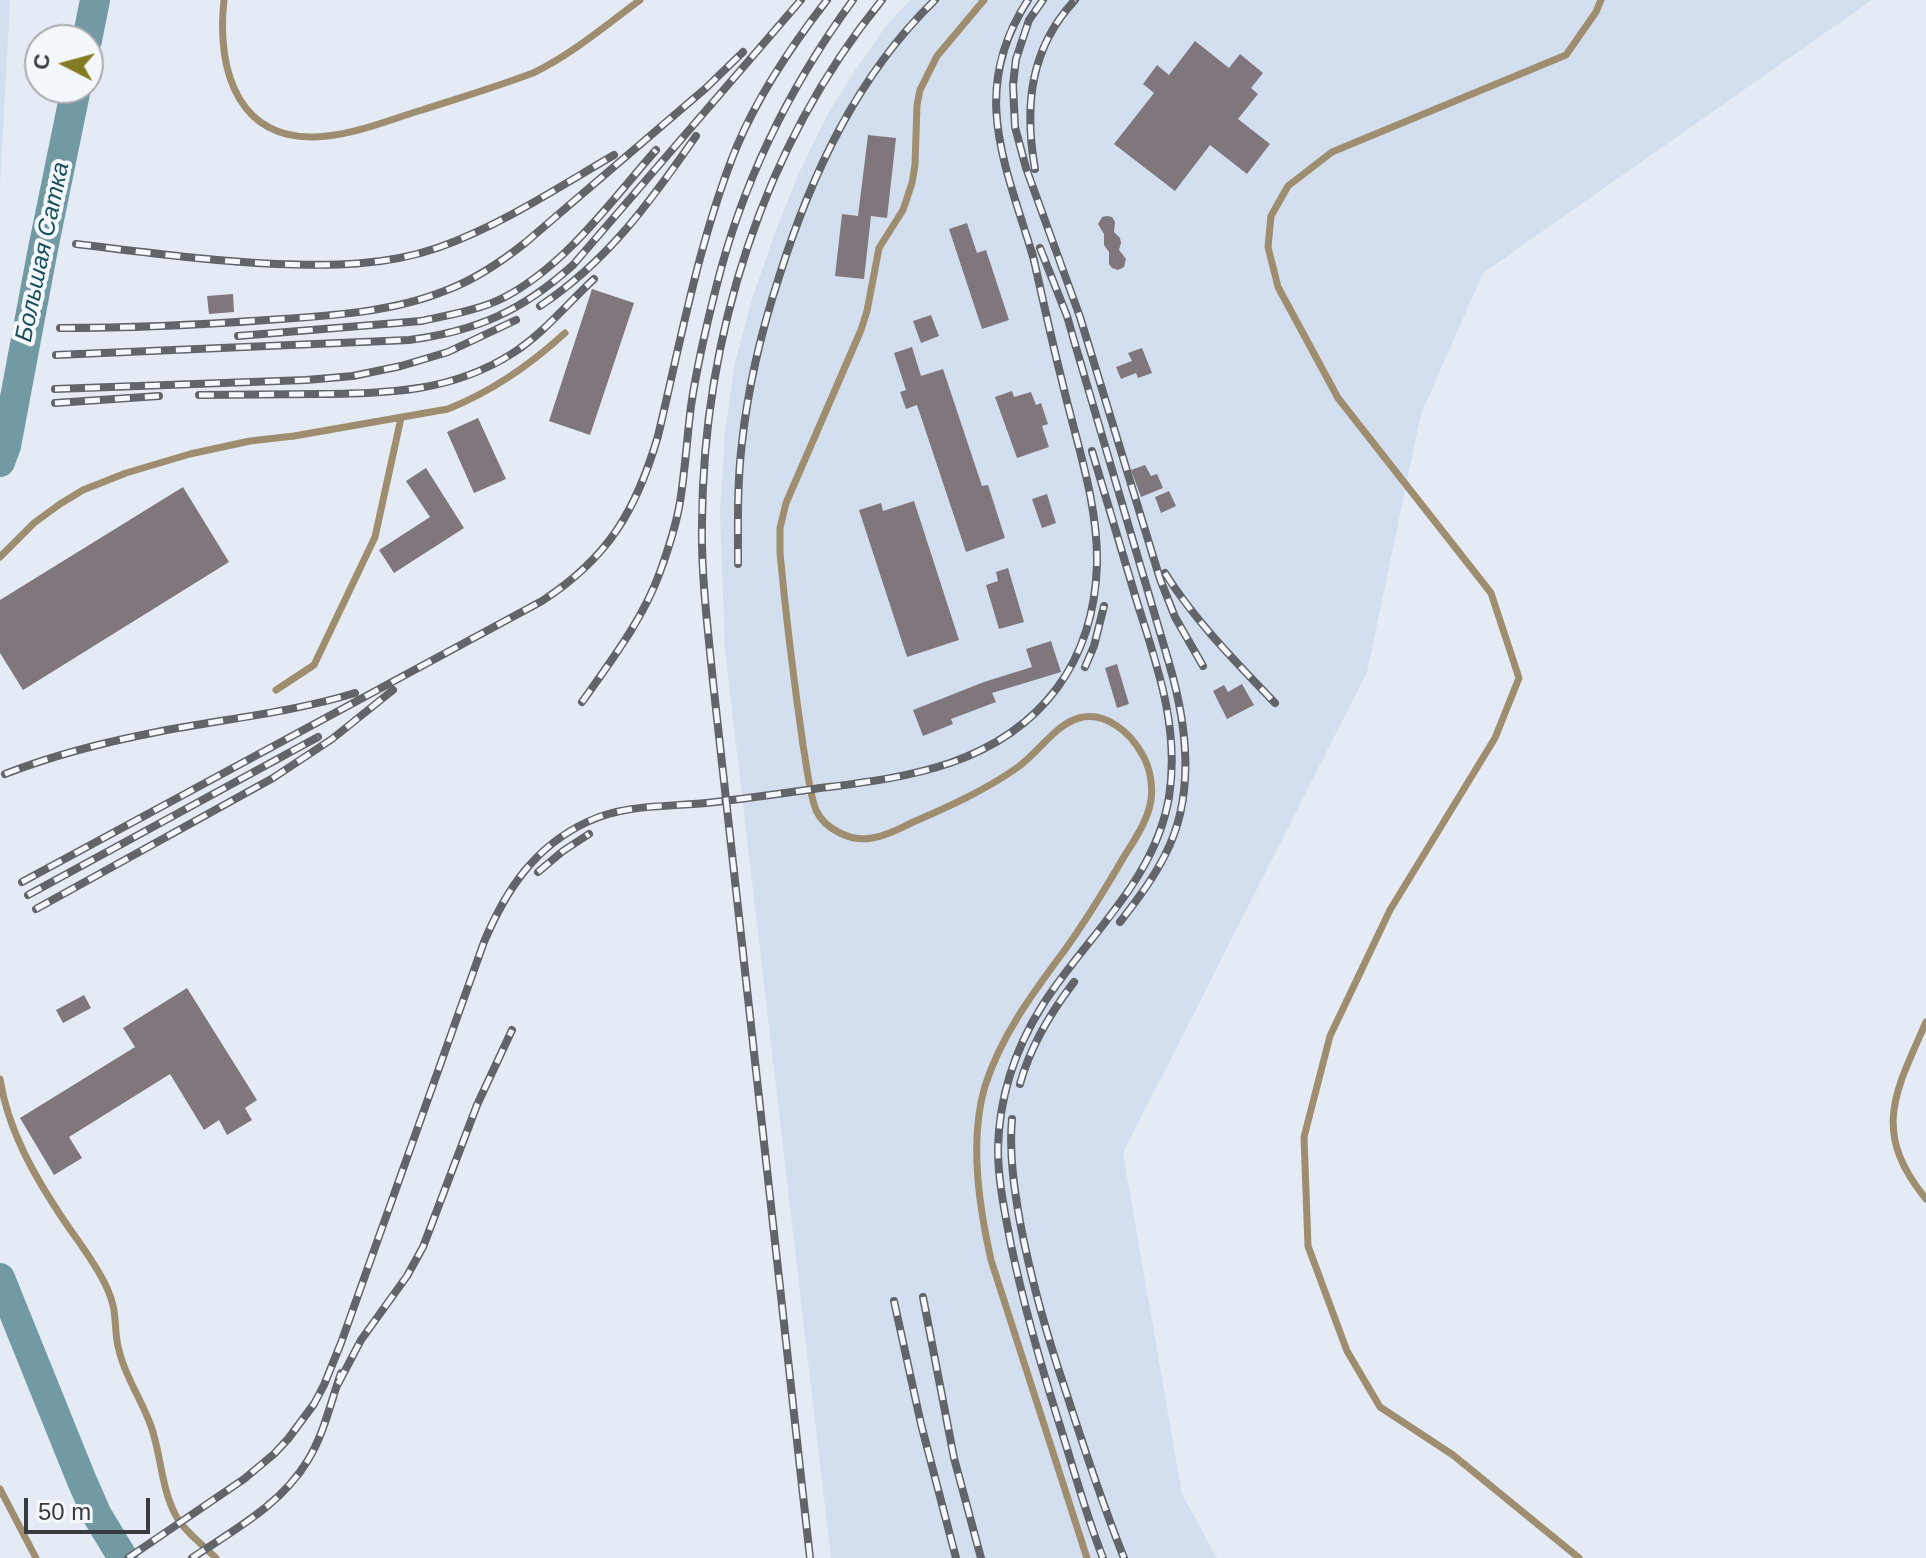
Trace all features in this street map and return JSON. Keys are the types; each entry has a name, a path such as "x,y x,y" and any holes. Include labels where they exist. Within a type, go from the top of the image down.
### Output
{"lane":[{"path":"224,0 221,22 224,59 241,102 271,128 310,137 352,131 533,73 576,49 640,0"},
{"path":"984,0 937,56 920,90 912,183 903,210 879,248 861,330 791,490 780,528 780,553 809,778 816,810 831,828 859,839 875,838 935,813 1017,768 1062,727 1079,717 1103,719 1124,731 1139,748 1148,767 1152,790 1146,816 1108,885 1015,1020 987,1080 977,1129 982,1219 991,1260 1087,1558"},
{"path":"1579,1558 1453,1455 1380,1407 1347,1351 1308,1246 1304,1137 1330,1036 1390,910 1495,738 1519,678 1491,593 1338,398 1278,287 1268,247 1271,216 1288,186 1332,152 1566,55 1601,0"},
{"path":"0,557 34,523 83,490 126,473 190,454 250,441 448,409 475,398 526,367 565,333"},
{"path":"276,690 314,665 375,537 401,418"},
{"path":"1926,1022 1900,1081 1893,1108 1893,1136 1905,1168 1926,1199"},
{"path":"0,1079 19,1142 63,1218 96,1265 110,1295 124,1366 150,1424 175,1514 216,1558"},
{"path":"0,1489 36,1558"}],"shaded area":[{"path":"0,0 10,0 0,186"},
{"path":"910,0 1872,0 1483,273 1421,414 1367,672 1123,1153 1182,1494 1217,1558 831,1558 725,650 720,512 725,432 735,362 753,296 777,227 827,115 886,26"}],"building":[{"path":"1195,41 1229,68 1240,54 1263,73 1251,88 1258,94 1238,119 1270,144 1247,174 1210,145 1175,191 1114,144 1154,93 1143,84 1157,65 1169,75"},
{"path":"868,135 896,138 887,218 871,216 864,279 835,276 842,214 858,216"},
{"path":"1107,216 1115,222 1114,232 1121,243 1119,250 1126,259 1124,267 1118,270 1109,264 1109,252 1098,224 1102,217"},
{"path":"967,223 977,253 986,250 1009,320 982,329 949,229"},
{"path":"592,289 634,303 590,435 549,421"},
{"path":"233,294 234,312 209,314 207,296"},
{"path":"931,315 939,336 921,343 913,321"},
{"path":"912,347 921,376 943,369 982,486 988,485 1005,538 966,552 917,405 906,409 900,392 906,390 894,353"},
{"path":"1142,348 1152,373 1138,378 1136,373 1121,379 1116,367 1132,361 1128,353"},
{"path":"1012,391 1014,397 1031,392 1036,405 1041,403 1048,424 1042,426 1049,447 1017,458 995,397"},
{"path":"478,418 506,479 474,493 447,432"},
{"path":"1145,465 1151,476 1157,474 1163,488 1141,497 1131,470"},
{"path":"426,468 464,528 394,573 379,550 430,517 406,481"},
{"path":"183,487 229,562 23,690 0,653 0,600"},
{"path":"1169,491 1176,506 1161,513 1155,497"},
{"path":"1047,494 1056,523 1042,528 1032,499"},
{"path":"914,501 959,640 907,657 859,510 881,503 883,511"},
{"path":"1008,568 1024,622 999,629 986,585 998,581 996,572"},
{"path":"1051,641 1061,672 992,693 996,702 951,719 953,724 923,736 913,710 1032,667 1026,649"},
{"path":"1117,664 1129,704 1117,708 1105,668"},
{"path":"1242,684 1254,705 1227,719 1213,691 1224,685 1228,692"},
{"path":"187,988 257,1100 245,1108 252,1120 227,1135 219,1120 204,1130 170,1074 69,1137 82,1158 54,1175 20,1118 135,1047 123,1028"},
{"path":"84,995 91,1008 63,1023 56,1010"}],"waterway":[{"name":"Большая Сатка","path":"90,24 95,0"},
{"name":"Большая Сатка","path":"0,462 6,446 73,104"},
{"name":"Большая Сатка","path":"0,1278 82,1481 97,1515 123,1558"}],"railway":[{"path":"56,355 409,340 456,331 517,307 573,265 801,0"},
{"path":"22,882 542,601 565,585 602,550 629,510 649,463 701,253 737,146 777,70 827,0"},
{"path":"582,702 635,623 653,589 669,547 680,502 691,406 702,347 727,249 754,173 789,101 853,0"},
{"path":"810,1558 707,622 702,544 705,454 714,384 728,315 748,247 773,181 804,117 840,57 882,0"},
{"path":"738,564 739,473 748,401 766,318 792,239 822,165 860,94 882,61 935,0"},
{"path":"1028,0 1010,34 1000,66 996,98 1004,160 1034,260"},
{"path":"1043,0 1029,20 1016,59 1013,85 1015,127 1026,168 1080,317 1160,579 1175,617 1203,666"},
{"path":"1035,169 1030,123 1034,79 1048,38 1075,0"},
{"path":"60,328 190,325 336,315 404,304 447,290 488,270 525,243 706,88 743,52"},
{"path":"540,306 587,270 607,250 662,184 696,136"},
{"path":"238,336 421,321 495,302 527,283 568,249 656,150"},
{"path":"76,244 276,264 378,262 437,248 483,229 614,155"},
{"path":"1040,248 1067,316 1169,663 1184,735 1185,784 1175,832 1155,872 1120,922"},
{"path":"128,1558 244,1479 274,1454 314,1404 341,1343 484,942 512,888 537,857 568,832 616,812 865,782 917,773 950,763 983,749 1011,732 1036,712 1057,688 1086,632 1094,599 1096,541 1085,472 1032,252"},
{"path":"199,395 372,393 444,383 467,376 513,353 594,279"},
{"path":"55,389 353,376 448,352 516,320"},
{"path":"55,403 159,396"},
{"path":"1092,451 1165,698 1171,747 1169,797 1161,827 1134,882 1042,1006 1024,1039 1005,1093 998,1149 1004,1209 1027,1313 1080,1492 1103,1558"},
{"path":"1165,573 1203,624 1275,703"},
{"path":"1085,667 1104,606"},
{"path":"36,909 273,778 332,739 393,690"},
{"path":"5,774 118,740 281,711 355,693"},
{"path":"28,895 318,737"},
{"path":"538,872 589,834"},
{"path":"1020,1084 1042,1030 1074,982"},
{"path":"338,1384 361,1340 407,1276 423,1247 477,1105 512,1030"},
{"path":"1012,1119 1014,1183 1034,1287 1052,1350 1124,1558"},
{"path":"923,1297 954,1458 981,1558"},
{"path":"894,1301 921,1424 956,1558"},
{"path":"192,1558 256,1515 297,1476 318,1439 341,1373"}]}
